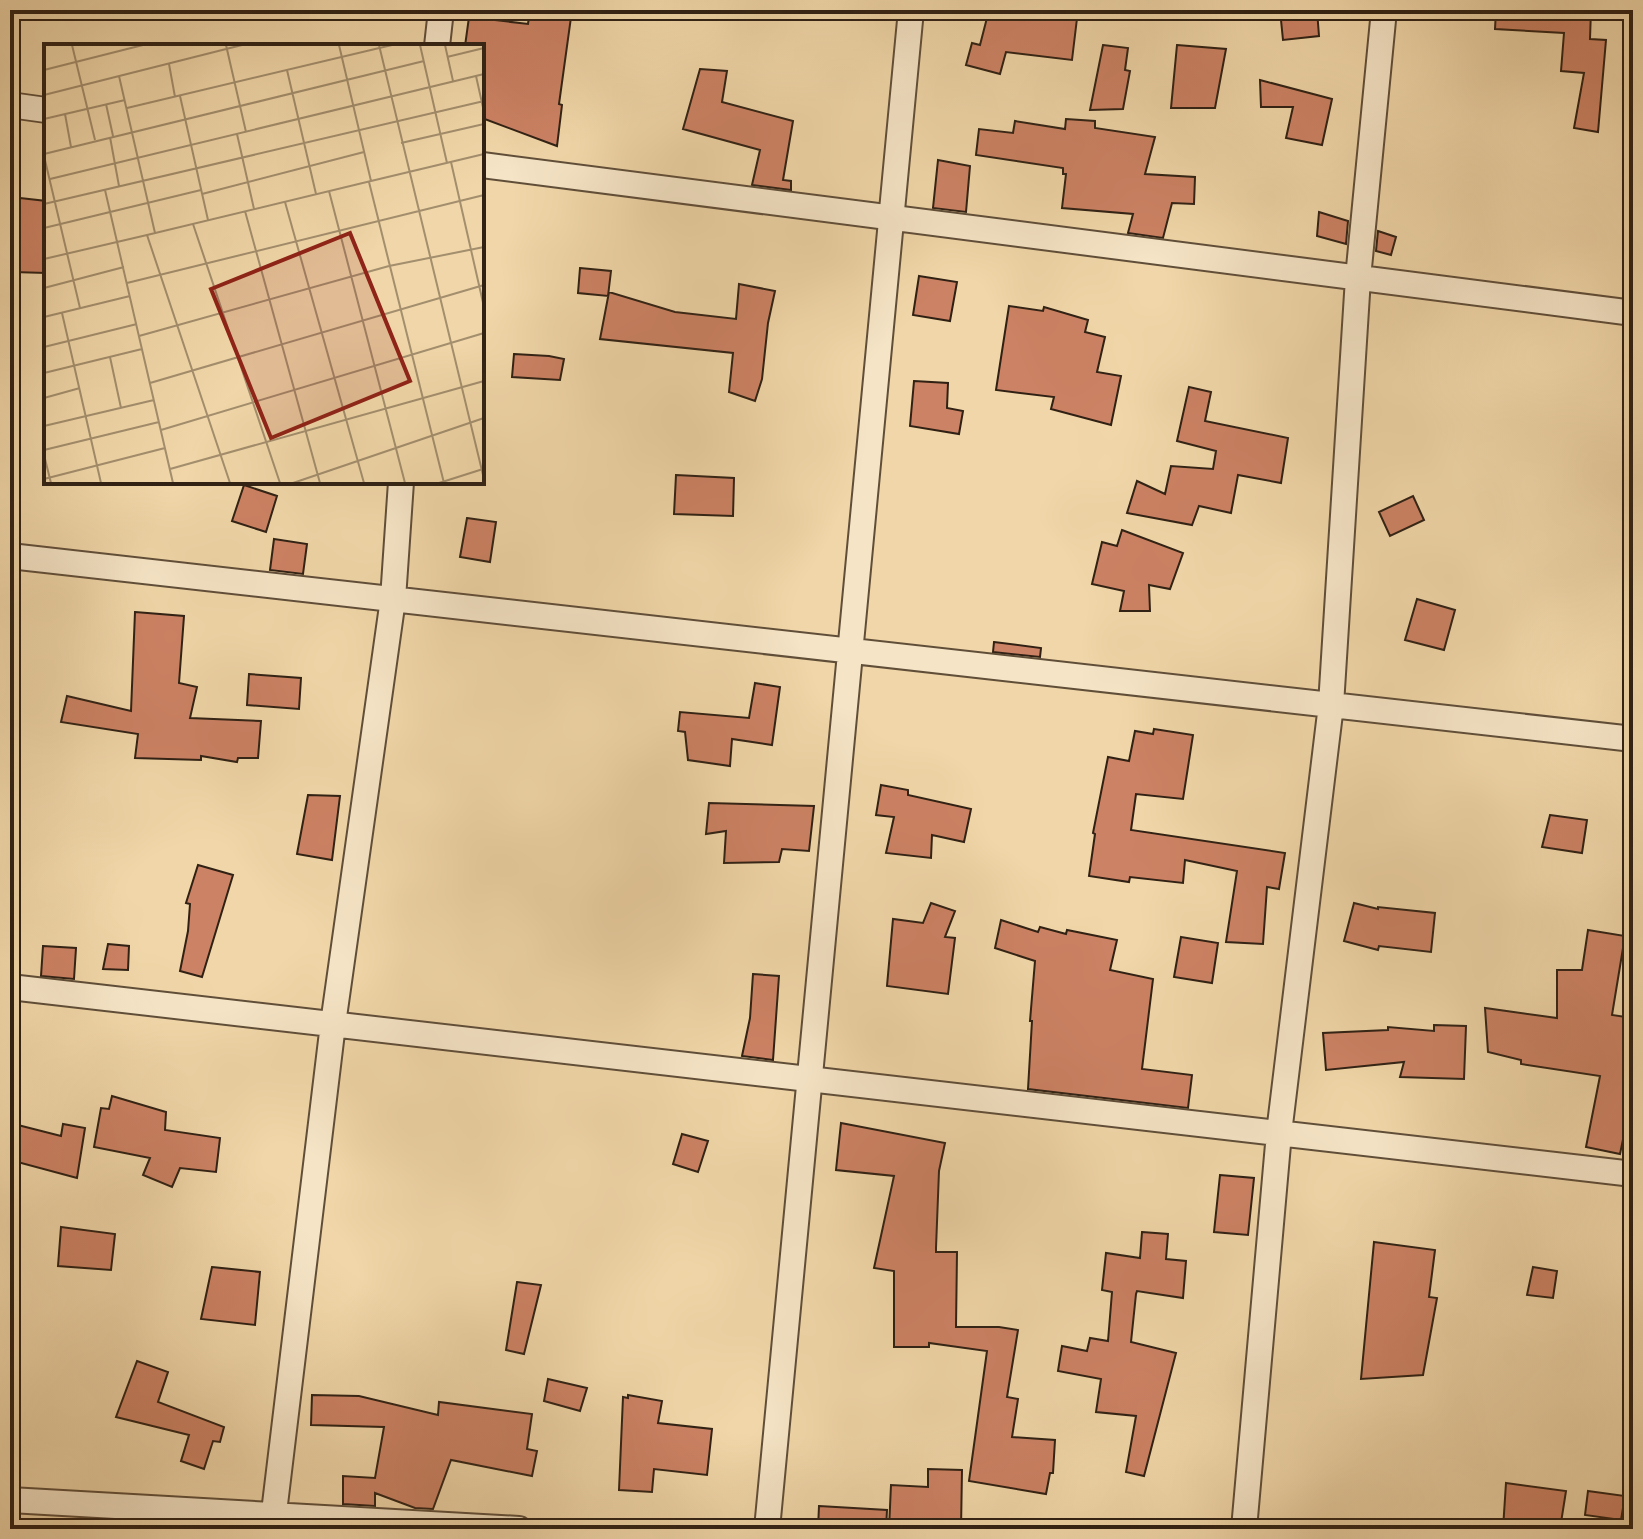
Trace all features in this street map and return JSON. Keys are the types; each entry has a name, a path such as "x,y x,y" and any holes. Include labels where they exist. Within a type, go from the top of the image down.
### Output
{"street":[{"path":"437,44 441,10"},
{"path":"767,1529 911,10"},
{"path":"1244,1529 1279,1133 1331,705 1358,278 1384,10"},
{"path":"10,105 44,110"},
{"path":"484,165 1633,313"},
{"path":"273,1522 333,1024 393,599 401,484"},
{"path":"10,556 1633,739"},
{"path":"10,987 1633,1174"},
{"path":"10,1500 273,1522 519,1529"}],"building":[{"path":"530,10 572,10 559,104 562,105 557,146 484,119 484,44 465,44 469,17 528,24"},
{"path":"989,10 1078,10 1072,60 1006,52 1000,74 966,65 972,43 980,45"},
{"path":"1280,10 1317,10 1319,36 1283,40"},
{"path":"1496,10 1591,10 1590,39 1606,40 1598,132 1574,128 1584,73 1561,71 1564,33 1495,29"},
{"path":"1103,45 1128,48 1125,70 1130,71 1123,109 1090,110"},
{"path":"1177,45 1226,49 1215,108 1171,108"},
{"path":"700,69 727,71 722,102 793,121 783,180 791,181 791,190 752,185 760,150 683,129"},
{"path":"1260,80 1332,99 1322,145 1286,138 1293,107 1261,107"},
{"path":"1066,119 1095,121 1095,128 1155,137 1145,174 1195,177 1194,204 1172,203 1163,238 1128,233 1133,214 1062,208 1066,174 1063,174 1063,168 976,155 979,129 1013,133 1015,121 1065,129"},
{"path":"938,160 970,166 966,212 933,208"},
{"path":"20,198 44,201 44,273 13,272"},
{"path":"1319,212 1348,221 1346,244 1317,236"},
{"path":"1378,231 1396,237 1391,255 1376,251"},
{"path":"580,268 611,271 608,296 578,293"},
{"path":"919,276 957,282 950,321 913,315"},
{"path":"739,284 775,291 762,379 755,401 729,392 733,353 600,339 609,292 675,312 736,319"},
{"path":"1009,306 1043,311 1044,307 1088,320 1085,332 1105,337 1097,372 1121,376 1111,425 1051,409 1054,397 996,390"},
{"path":"514,354 564,359 560,380 512,377"},
{"path":"914,381 948,383 947,408 963,411 959,434 910,426"},
{"path":"1189,387 1211,392 1205,421 1288,438 1281,483 1238,475 1231,513 1199,506 1192,525 1127,513 1137,481 1165,494 1171,466 1213,469 1216,451 1177,441"},
{"path":"676,475 734,478 733,516 674,514"},
{"path":"244,485 277,496 266,532 232,521"},
{"path":"1413,496 1424,520 1390,536 1379,512"},
{"path":"467,518 496,522 490,562 460,557"},
{"path":"1122,530 1183,553 1170,589 1149,585 1150,611 1120,611 1124,591 1092,584 1102,542 1117,546"},
{"path":"274,539 307,544 303,574 270,570"},
{"path":"1417,599 1455,610 1444,650 1405,640"},
{"path":"135,612 184,616 179,683 197,687 190,718 261,721 258,758 238,758 237,762 201,756 201,760 135,758 138,734 61,722 67,696 131,711"},
{"path":"994,642 1041,648 1040,657 993,652"},
{"path":"249,674 301,678 299,709 247,705"},
{"path":"755,683 780,687 772,745 732,739 730,766 688,760 685,732 678,731 680,712 749,718"},
{"path":"1154,729 1193,735 1183,799 1136,794 1131,830 1285,853 1279,889 1267,887 1263,944 1226,942 1237,871 1185,860 1183,883 1130,877 1129,882 1089,876 1093,833 1108,757 1129,761 1135,731 1153,734"},
{"path":"881,785 908,790 908,795 971,809 964,842 932,835 931,858 886,853 894,817 876,815"},
{"path":"308,795 340,796 332,860 297,854"},
{"path":"709,803 814,806 809,851 782,849 779,862 724,863 726,831 706,834"},
{"path":"1550,815 1587,820 1582,853 1542,847"},
{"path":"198,865 233,875 202,977 180,971 188,931 190,904 186,903"},
{"path":"931,903 955,911 945,937 955,938 948,994 887,986 893,919 923,923"},
{"path":"1354,903 1378,909 1435,913 1431,952 1379,946 1378,950 1344,941"},
{"path":"1001,920 1038,932 1040,927 1066,934 1067,930 1117,940 1110,970 1153,979 1142,1069 1192,1075 1188,1108 1028,1089 1035,961 995,948"},
{"path":"1588,930 1625,936 1612,1015 1633,1018 1633,1091 1620,1154 1586,1147 1600,1076 1521,1064 1521,1060 1488,1052 1485,1008 1557,1018 1557,970 1582,970"},
{"path":"1181,937 1218,943 1212,983 1174,977"},
{"path":"108,944 129,946 128,970 103,969"},
{"path":"43,946 76,948 74,979 41,976"},
{"path":"753,974 779,976 773,1060 742,1056 750,1018"},
{"path":"1434,1025 1466,1026 1464,1079 1400,1077 1404,1062 1326,1070 1323,1033 1388,1030 1388,1027 1434,1031"},
{"path":"112,1096 166,1112 165,1130 220,1138 216,1172 180,1168 172,1187 143,1175 150,1158 94,1147 101,1108 109,1109"},
{"path":"10,1123 61,1136 63,1124 85,1128 77,1178 10,1160"},
{"path":"841,1123 945,1143 939,1171 936,1252 957,1252 956,1327 1018,1330 1007,1397 1018,1399 1012,1437 1055,1440 1053,1473 1050,1473 1046,1494 969,1481 987,1351 929,1343 929,1347 894,1347 894,1271 874,1268 894,1176 836,1170"},
{"path":"682,1134 708,1141 698,1172 673,1164"},
{"path":"1220,1175 1254,1178 1248,1235 1214,1232"},
{"path":"61,1227 115,1234 111,1270 58,1266"},
{"path":"1142,1232 1168,1234 1166,1259 1186,1261 1183,1298 1137,1291 1136,1294 1131,1342 1176,1353 1144,1476 1126,1472 1136,1416 1096,1412 1101,1379 1058,1371 1062,1346 1087,1351 1090,1338 1108,1341 1112,1292 1102,1290 1106,1253 1140,1258"},
{"path":"1374,1242 1435,1250 1429,1297 1437,1298 1423,1375 1361,1379"},
{"path":"212,1267 260,1272 255,1325 201,1319"},
{"path":"1533,1267 1557,1271 1553,1298 1527,1295"},
{"path":"517,1282 541,1285 524,1354 506,1350"},
{"path":"137,1361 168,1372 158,1402 224,1427 220,1442 213,1441 204,1469 181,1461 189,1435 116,1417"},
{"path":"548,1379 587,1388 580,1411 544,1401"},
{"path":"312,1395 359,1396 438,1415 439,1402 532,1414 527,1449 537,1451 532,1476 451,1460 433,1509 415,1508 375,1493 375,1506 343,1504 343,1476 375,1478 384,1427 311,1425"},
{"path":"628,1395 662,1401 658,1423 712,1429 707,1475 654,1469 652,1492 619,1490 623,1397 628,1398"},
{"path":"928,1469 962,1470 961,1529 889,1529 891,1485 928,1487"},
{"path":"1506,1483 1566,1491 1560,1529 1503,1529"},
{"path":"1588,1491 1625,1496 1621,1520 1585,1515"},
{"path":"819,1506 887,1510 886,1529 818,1529"}]}
